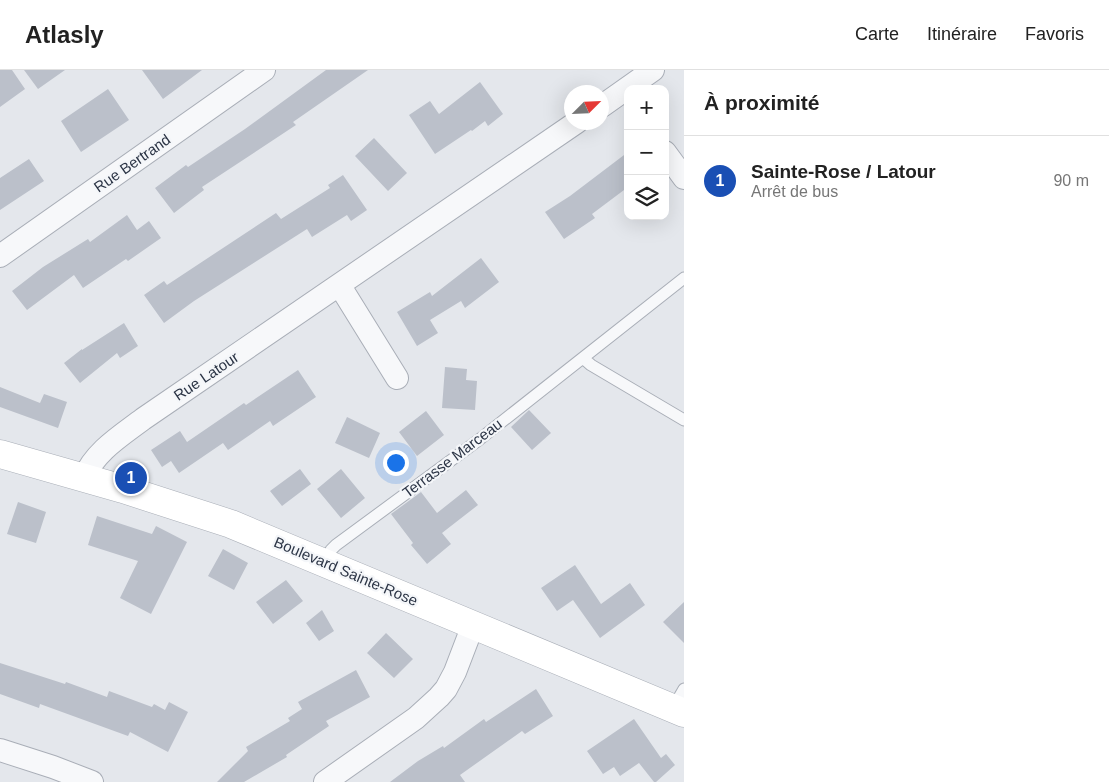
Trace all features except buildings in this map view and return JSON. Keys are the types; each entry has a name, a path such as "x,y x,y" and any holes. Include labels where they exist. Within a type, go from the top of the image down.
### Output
{"street":[{"name":"Rue Bertrand","path":"0,256 264,70"},
{"path":"636,85 653,70"},
{"path":"609,103 624,95"},
{"name":"Rue Latour","path":"84,478 96,458 132,428 565,130"},
{"path":"669,157 684,178"},
{"path":"340,286 397,378"},
{"name":"Boulevard Sainte-Rose","path":"0,454 213,517 474,625 680,703"},
{"path":"325,782 416,718 434,703 451,680 474,625"},
{"path":"0,750 92,782"}],"lane":[{"name":"Terrasse Marceau","path":"324,562 336,545 480,438 684,278"},
{"path":"583,358 591,365 684,420"}],"place":[{"name":"Sainte-Rose / Latour","path":"131,478"}]}
